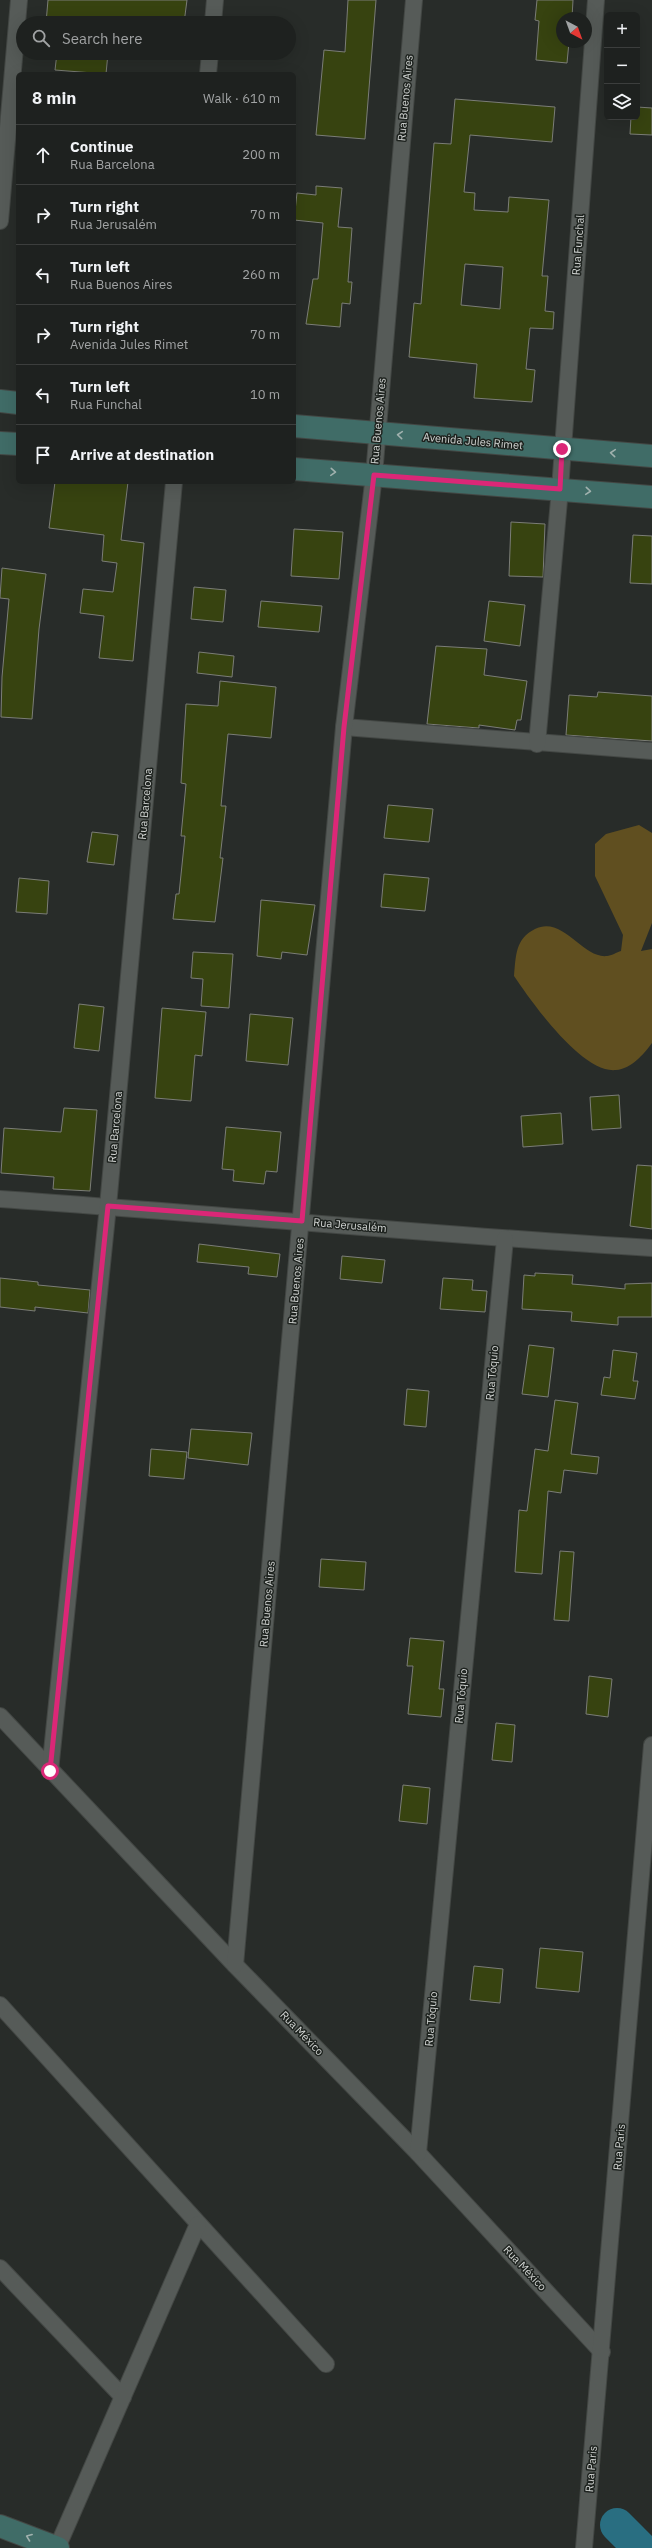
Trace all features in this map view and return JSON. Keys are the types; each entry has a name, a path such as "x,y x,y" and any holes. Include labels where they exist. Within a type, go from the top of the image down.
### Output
{"main road":[{"path":"0,401 16,402"},
{"name":"Avenida Jules Rimet","path":"296,426 652,456"},
{"path":"0,443 16,444"},
{"path":"296,469 652,497"},
{"path":"0,2526 58,2548"}],"street":[{"path":"18,16 19,0"},
{"path":"214,16 215,0"},
{"name":"Rua Buenos Aires","path":"235,1965 302,1221 344,727 374,475 414,0"},
{"name":"Rua Funchal","path":"537,744 560,489 596,0"},
{"path":"0,221 16,35"},
{"path":"208,72 209,60"},
{"name":"Rua Barcelona","path":"50,1771 108,1206 174,484"},
{"path":"344,727 537,744 652,751"},
{"name":"Rua Jerusalém","path":"0,1198 302,1221 505,1239 652,1248"},
{"name":"Rua Tóquio","path":"418,2153 505,1239"},
{"name":"Rua México","path":"0,1716 50,1771 235,1965 418,2153 602,2352"},
{"name":"Rua Paris","path":"584,2548 602,2352 652,1745"},
{"path":"0,2005 326,2364"},
{"path":"58,2548 198,2224"},
{"path":"0,2268 123,2397"}],"shaded area":[{"path":"639,825 652,833 652,923 641,951 652,949 652,1043 632,1064 616,1070 603,1068 588,1061 573,1049 532,1002 514,976 515,962 520,943 528,933 545,926 564,932 598,955 609,956 621,951 623,935 595,876 595,844 606,834"}],"building":[{"path":"48,0 187,0 185,16 47,16"},
{"path":"348,0 376,0 365,139 316,135 324,50 345,52"},
{"path":"537,0 573,0 572,12 556,12 556,48 568,48 567,63 536,60 539,21 535,20"},
{"path":"56,60 107,60 106,72 55,70"},
{"path":"455,99 555,107 552,142 470,135 464,192 475,193 474,210 508,212 509,197 549,200 542,276 548,276 545,311 554,312 553,329 530,328 526,369 535,370 532,402 474,398 477,364 409,357 414,303 421,304 434,143 451,144","holes":["465,264 503,267 500,309 461,305"]},
{"path":"640,107 652,108 652,135 630,134 631,120 640,120"},
{"path":"316,186 342,188 338,227 352,228 348,282 352,282 350,304 342,303 340,327 306,324 313,279 318,279 323,223 296,220 296,202 297,193 316,195"},
{"path":"55,484 128,484 121,540 144,543 133,661 99,658 104,616 80,613 83,589 113,592 117,563 102,561 104,535 49,528"},
{"path":"511,522 545,524 543,577 509,576"},
{"path":"294,529 343,532 339,579 291,576"},
{"path":"633,535 652,536 652,584 630,583"},
{"path":"2,568 46,574 39,629 32,719 1,717 2,677 9,599 0,598"},
{"path":"194,587 226,590 223,622 191,619"},
{"path":"261,601 322,606 319,632 258,627"},
{"path":"489,601 525,605 520,646 484,641"},
{"path":"436,646 487,649 484,675 527,681 521,720 517,720 515,730 479,725 479,728 427,724"},
{"path":"199,652 234,656 232,677 197,673"},
{"path":"220,681 276,687 271,738 228,734 221,806 226,806 220,858 223,858 215,922 173,919 176,894 179,894 185,836 181,836 186,784 181,783 186,704 218,706"},
{"path":"598,692 652,696 652,741 566,735 569,695 597,697"},
{"path":"388,805 433,809 429,842 384,838"},
{"path":"92,832 118,835 114,865 87,862"},
{"path":"384,874 429,878 425,911 381,907"},
{"path":"19,878 49,881 47,914 16,912"},
{"path":"261,900 315,905 307,955 282,952 281,959 257,956"},
{"path":"193,952 233,954 229,1008 201,1006 203,979 191,978"},
{"path":"79,1004 104,1007 99,1051 74,1048"},
{"path":"162,1008 206,1012 202,1056 195,1055 191,1101 155,1098"},
{"path":"250,1014 293,1018 288,1065 246,1061"},
{"path":"619,1095 621,1128 592,1130 590,1097"},
{"path":"64,1108 97,1110 90,1191 53,1189 54,1177 1,1173 4,1128 61,1132"},
{"path":"561,1113 563,1144 523,1147 521,1116"},
{"path":"226,1127 281,1132 277,1172 266,1171 264,1184 233,1181 234,1170 222,1169"},
{"path":"637,1165 652,1166 652,1229 630,1226"},
{"path":"199,1244 280,1254 277,1277 248,1274 249,1267 197,1262"},
{"path":"342,1256 385,1260 382,1283 340,1279"},
{"path":"535,1273 573,1275 572,1284 625,1289 625,1284 652,1283 652,1317 618,1317 618,1325 571,1321 572,1312 522,1309 524,1275 535,1276"},
{"path":"0,1278 38,1282 38,1285 90,1290 88,1313 35,1307 35,1311 0,1307"},
{"path":"443,1278 473,1280 472,1290 487,1291 485,1312 440,1309"},
{"path":"529,1345 554,1348 548,1397 522,1394"},
{"path":"613,1350 637,1353 633,1381 638,1381 635,1399 601,1395 604,1377 610,1378"},
{"path":"407,1389 429,1391 426,1427 404,1425"},
{"path":"555,1400 578,1403 571,1454 599,1457 597,1474 564,1470 561,1493 548,1491 542,1574 515,1572 519,1510 527,1511 535,1449 548,1451"},
{"path":"191,1429 252,1433 248,1465 188,1458"},
{"path":"151,1449 187,1452 184,1479 149,1476"},
{"path":"560,1551 574,1552 569,1621 554,1620"},
{"path":"321,1559 366,1562 364,1590 319,1587"},
{"path":"410,1638 444,1641 439,1689 444,1689 441,1717 408,1714 413,1666 407,1666"},
{"path":"589,1676 612,1679 608,1717 586,1714"},
{"path":"496,1723 515,1725 512,1762 492,1760"},
{"path":"403,1785 430,1788 427,1824 399,1821"},
{"path":"540,1948 583,1952 579,1992 536,1988"},
{"path":"474,1966 503,1969 500,2003 470,2000"}],"waterway":[{"path":"617,2525 640,2548"}],"route":[{"path":"50,1771 108,1206 302,1221 344,727 374,475 560,489 562,449"}]}
